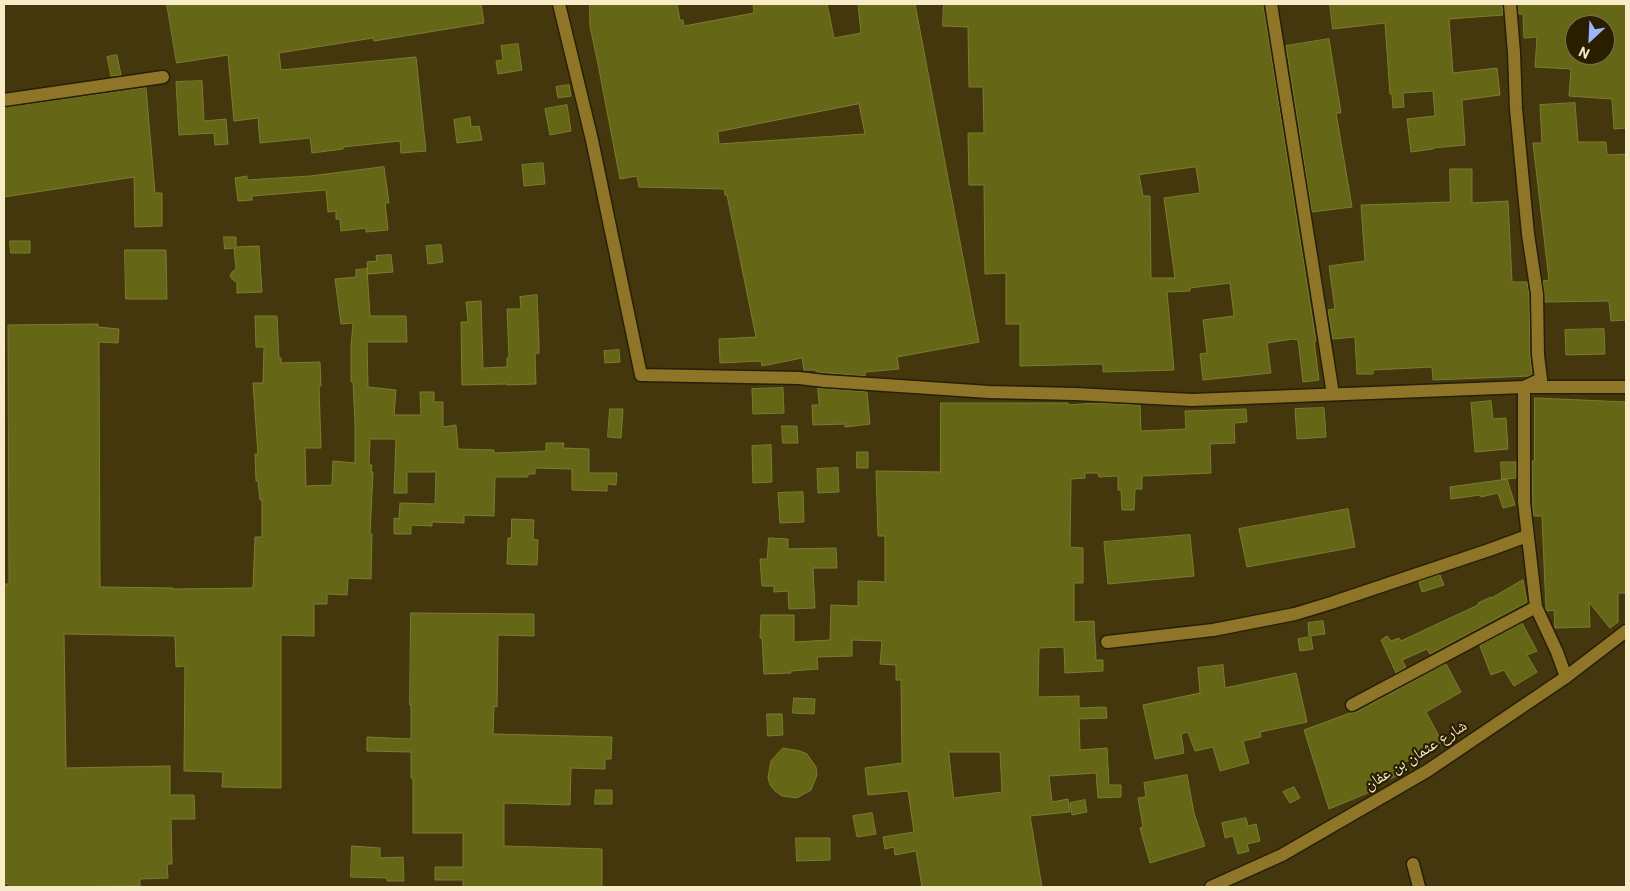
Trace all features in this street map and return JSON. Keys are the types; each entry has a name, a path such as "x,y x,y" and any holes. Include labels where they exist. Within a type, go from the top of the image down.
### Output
{"street":[{"path":"559,4 594,150 641,375 799,378 989,392 1192,400 1524,387 1626,387"},
{"path":"1271,4 1333,394"},
{"path":"1510,4 1516,109 1528,234 1537,294 1538,355 1542,379 1524,387"},
{"path":"4,100 164,77"},
{"path":"1524,387 1524,492 1527,536 1536,607 1557,652 1566,677"},
{"path":"1107,642 1213,630 1295,614 1443,566 1527,536"},
{"path":"1352,705 1536,607"},
{"name":"شارع عثمان بن عفان","path":"1211,887 1282,855 1427,771 1566,677 1626,632"},
{"path":"1413,864 1419,887"}],"building":[{"path":"167,4 481,4 484,23 374,41 373,38 279,53 281,70 416,57 426,151 401,153 400,141 343,147 343,149 312,153 310,138 260,143 258,118 234,121 228,55 177,63"},
{"path":"590,4 677,4 680,20 683,20 684,26 754,13 753,4 827,4 834,38 861,33 858,4 915,4 979,342 897,357 899,369 865,372 865,376 804,370 802,358 762,366 761,361 720,363 719,339 756,337 727,195 725,195 724,189 639,187 637,176 620,179 590,26","holes":["859,104 865,134 719,144 718,132"]},
{"path":"944,4 1263,4 1316,341 1314,341 1319,380 1303,382 1298,340 1293,339 1267,343 1271,373 1203,380 1200,354 1207,353 1203,320 1234,316 1230,283 1190,288 1190,291 1167,292 1174,370 1103,372 1103,364 1020,366 1020,324 1006,324 1006,273 985,274 984,185 969,185 968,133 984,133 983,87 969,87 968,27 943,26","holes":["1196,167 1200,193 1164,198 1175,278 1151,278 1150,196 1143,196 1139,175"]},
{"path":"1330,4 1502,4 1503,15 1449,19 1453,73 1497,68 1500,95 1462,100 1465,145 1411,152 1407,119 1435,116 1433,91 1403,93 1404,107 1393,108 1392,94 1390,94 1385,23 1333,29"},
{"path":"1518,4 1626,4 1626,128 1614,129 1612,99 1569,96 1571,69 1535,67 1537,37 1524,38 1523,14 1519,14"},
{"path":"1329,39 1341,113 1336,113 1352,207 1312,212 1286,46"},
{"path":"518,44 522,70 498,74 496,61 503,60 501,46"},
{"path":"117,55 121,75 111,76 107,57"},
{"path":"202,81 204,121 226,119 228,144 215,145 214,133 179,135 176,82"},
{"path":"569,85 571,96 558,98 556,87"},
{"path":"146,88 155,193 162,193 162,226 135,227 134,177 4,197 4,108"},
{"path":"1575,103 1578,142 1606,142 1607,155 1626,154 1626,320 1611,321 1609,301 1545,302 1543,281 1549,280 1533,143 1542,143 1540,105"},
{"path":"567,105 571,131 550,135 545,109"},
{"path":"470,117 471,127 479,126 482,140 457,143 454,120"},
{"path":"543,163 545,184 524,186 522,165"},
{"path":"384,167 389,203 385,203 388,230 366,232 366,228 341,231 340,219 336,219 336,211 328,212 326,190 252,196 252,200 238,201 235,178 247,176 247,180 310,176"},
{"path":"1450,169 1472,169 1472,203 1508,201 1512,282 1527,282 1529,295 1532,374 1529,376 1433,380 1432,367 1373,370 1373,374 1357,374 1355,337 1333,339 1328,310 1335,309 1329,266 1365,261 1361,205 1450,202"},
{"path":"224,237 236,237 236,247 259,246 262,292 237,293 237,283 230,276 236,269 234,248 225,249"},
{"path":"10,241 30,241 30,253 11,253"},
{"path":"441,245 443,262 428,264 426,246"},
{"path":"125,250 166,250 167,299 126,299"},
{"path":"391,255 393,272 368,274 367,262 377,261 376,256"},
{"path":"367,269 370,316 406,316 407,342 367,342 368,387 396,390 394,415 421,415 420,392 434,392 434,402 443,402 443,427 456,425 458,449 494,450 494,453 546,451 546,443 564,443 563,448 589,449 589,473 617,473 616,485 607,484 607,491 572,490 572,469 535,468 535,474 528,474 528,477 495,477 494,516 464,515 464,523 432,522 432,526 411,525 411,534 394,534 394,518 399,519 400,503 435,504 436,472 407,472 407,493 394,493 396,439 370,439 369,465 372,465 371,472 373,472 370,534 372,534 371,579 348,578 347,595 327,594 327,604 314,604 314,636 281,635 281,788 222,787 223,772 184,771 185,666 176,667 175,636 64,634 66,768 170,766 170,795 194,795 195,819 171,819 172,864 167,864 168,878 140,879 140,886 10,887 9,884 4,884 4,584 9,584 8,325 98,324 98,327 119,329 118,343 99,342 100,587 173,589 253,588 255,537 262,537 262,500 260,500 258,481 256,481 255,454 258,454 253,383 263,383 264,347 256,347 255,316 277,316 279,358 281,358 281,363 320,362 321,448 305,448 306,486 332,485 333,461 355,463 353,381 351,382 353,323 341,324 335,279 356,277 356,270"},
{"path":"537,295 539,353 535,354 536,384 462,385 461,322 468,322 466,302 481,301 483,368 507,367 507,358 509,357 507,309 521,309 520,297"},
{"path":"1604,329 1605,354 1566,355 1565,330"},
{"path":"619,350 620,362 605,363 604,351"},
{"path":"783,388 784,413 753,414 752,389"},
{"path":"818,388 867,392 870,424 845,427 845,424 813,425 812,405 819,405"},
{"path":"1535,398 1626,402 1626,593 1618,593 1618,622 1610,628 1589,602 1590,627 1555,628 1554,610 1547,611 1546,609 1542,516 1534,516 1533,511 1532,461 1534,461"},
{"path":"1491,401 1493,419 1506,418 1508,449 1475,452 1471,403"},
{"path":"941,403 1068,403 1068,405 1097,403 1140,405 1141,431 1186,429 1185,411 1246,409 1247,422 1234,423 1235,443 1210,444 1211,473 1142,476 1142,489 1135,489 1134,510 1122,510 1121,490 1118,490 1118,476 1099,477 1098,473 1085,473 1085,478 1071,479 1070,547 1083,548 1083,583 1074,583 1074,622 1094,621 1096,660 1103,660 1103,671 1065,673 1064,647 1039,648 1038,697 1079,696 1079,708 1106,707 1107,718 1079,719 1080,750 1107,748 1109,785 1121,785 1121,797 1098,798 1096,773 1049,776 1052,802 1068,799 1070,812 1030,816 1042,887 922,887 916,851 895,855 894,847 885,849 883,837 914,832 908,791 868,795 865,768 902,763 901,680 896,680 896,665 880,664 882,641 852,640 852,656 817,657 818,669 764,674 762,638 760,638 761,615 794,615 794,642 830,640 831,605 858,606 858,581 885,582 885,536 878,536 876,471 940,472","holes":["949,752 1000,752 1002,792 954,798"]},
{"path":"1324,408 1326,437 1297,439 1295,409"},
{"path":"610,409 623,409 621,438 608,437"},
{"path":"782,426 797,426 798,443 783,443"},
{"path":"771,445 772,482 753,483 752,446"},
{"path":"857,452 868,452 868,468 857,468"},
{"path":"1501,462 1516,462 1516,478 1502,479"},
{"path":"838,468 839,492 818,493 817,469"},
{"path":"1507,479 1515,505 1503,508 1498,493 1481,497 1480,495 1451,499 1450,487"},
{"path":"803,492 804,522 780,523 778,493"},
{"path":"1348,509 1355,547 1247,567 1239,529"},
{"path":"512,519 534,520 533,539 538,540 537,565 507,564 508,538 511,538"},
{"path":"1190,535 1194,576 1108,584 1104,542"},
{"path":"769,538 788,539 788,549 836,548 837,568 813,568 815,608 789,609 788,591 774,592 774,586 762,586 760,559 767,559"},
{"path":"1440,575 1444,585 1422,592 1419,582"},
{"path":"1523,580 1527,602 1430,654 1427,649 1402,660 1406,667 1396,673 1381,640 1387,636 1391,641 1399,638 1401,641 1478,605 1478,603"},
{"path":"411,613 534,614 534,636 498,635 497,707 494,706 493,734 612,737 611,759 605,759 605,769 571,768 570,805 504,803 504,846 602,849 602,887 463,887 463,880 435,880 435,867 463,867 463,833 413,833 411,752 367,751 367,737 411,739"},
{"path":"1323,621 1325,634 1309,636 1308,623"},
{"path":"1522,623 1537,651 1527,655 1537,672 1514,686 1504,670 1491,675 1480,646"},
{"path":"1311,637 1313,649 1300,651 1298,639"},
{"path":"1446,664 1461,692 1426,712 1442,742 1396,767 1400,774 1376,786 1377,789 1329,809 1304,730 1356,712"},
{"path":"1223,665 1225,688 1296,673 1307,722 1260,732 1261,737 1243,741 1249,763 1220,771 1213,747 1195,751 1188,732 1181,734 1184,753 1155,759 1143,705 1200,693 1198,668"},
{"path":"794,698 815,699 814,714 793,713"},
{"path":"767,714 782,714 783,735 768,736"},
{"path":"783,748 807,754 816,767 817,775 811,790 797,798 782,796 770,785 768,777 771,761"},
{"path":"1187,775 1194,813 1205,846 1150,863 1140,828 1143,827 1138,798 1146,797 1144,783"},
{"path":"1294,787 1300,798 1290,803 1283,792"},
{"path":"596,790 612,790 612,804 595,804"},
{"path":"1085,800 1087,812 1072,815 1070,803"},
{"path":"872,813 876,834 857,837 853,816"},
{"path":"1246,818 1248,826 1256,824 1260,841 1247,844 1249,851 1238,854 1233,836 1225,838 1222,823"},
{"path":"796,838 830,838 830,860 797,861"},
{"path":"352,846 380,848 380,858 403,857 404,881 387,881 387,878 351,877"}]}
